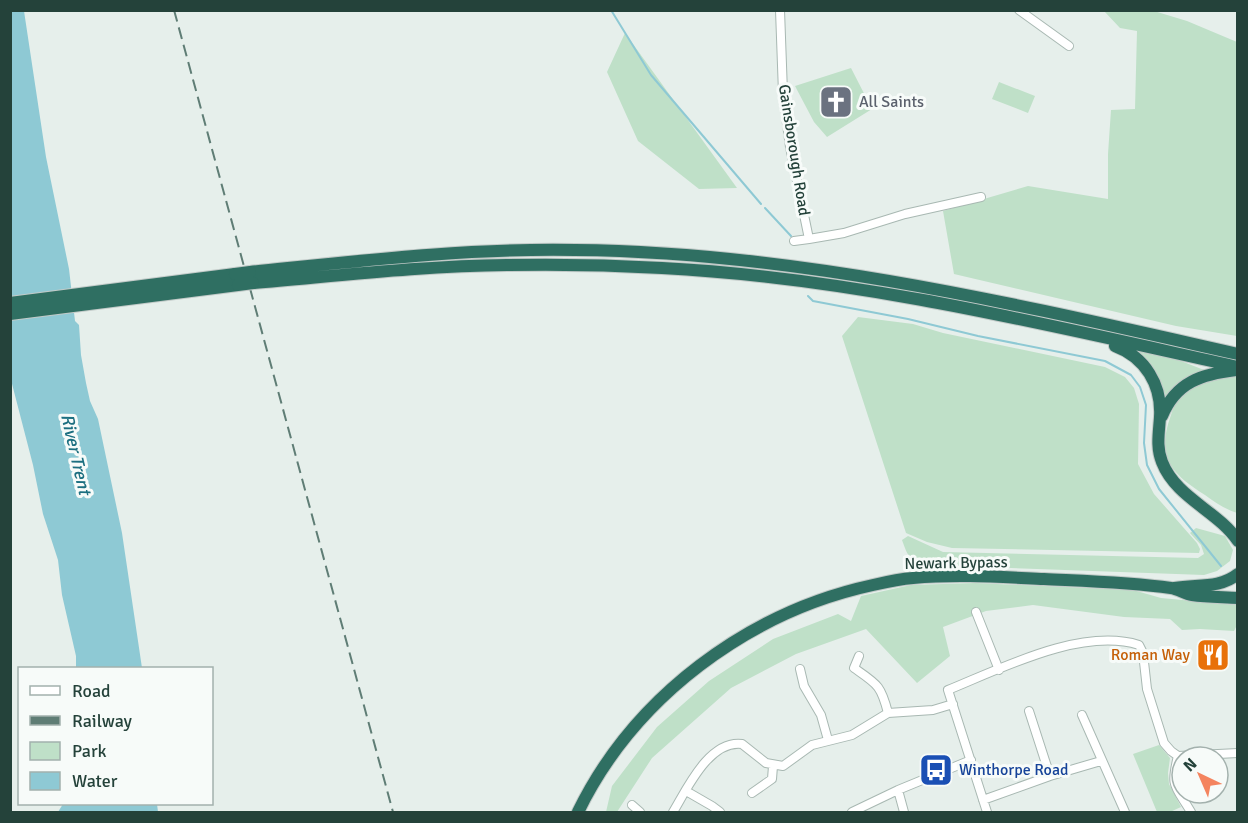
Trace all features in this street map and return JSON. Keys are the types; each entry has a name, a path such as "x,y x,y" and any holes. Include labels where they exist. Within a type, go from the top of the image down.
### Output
{"highway":[{"path":"10,303 237,280 377,259 504,250 576,250 667,254 785,266 924,287 1238,354"},
{"path":"251,278 505,265 664,268 763,277 908,297 1082,333 1238,369"},
{"path":"10,314 135,292"},
{"path":"1082,333 1129,352 1143,363 1158,391 1160,420 1158,447 1165,469 1184,492 1233,531 1238,541"},
{"path":"1160,420 1172,398 1185,385 1210,373 1238,369"},
{"name":"Newark Bypass","path":"1173,588 1190,585 1218,585 1238,574"},
{"name":"Newark Bypass","path":"578,813 596,779 635,726 661,698 720,650 774,619 819,600 885,582 951,576 1092,581 1173,588 1190,594 1238,598"}],"street":[{"name":"Gainsborough Road","path":"780,10 783,93 790,147 809,239 794,241"},
{"path":"1019,10 1069,46"},
{"path":"809,239 844,233 905,214 981,197"},
{"path":"976,612 999,670"},
{"path":"974,637 984,633"},
{"path":"987,813 948,690 1072,644 1100,640 1125,640 1139,645 1143,653 1147,689 1164,743 1170,750"},
{"path":"858,656 854,668 873,680 883,695 888,713"},
{"path":"800,669 804,686 821,715 828,740"},
{"path":"673,813 697,773 722,747 732,743 745,745 766,763 774,766 788,763 806,748 852,735 888,713 933,710 952,704"},
{"path":"1029,711 1050,776"},
{"path":"1082,715 1125,813"},
{"path":"852,813 870,808 898,790 970,760"},
{"path":"983,800 1101,761"},
{"path":"752,793 772,779 774,766"},
{"path":"898,790 904,813"},
{"path":"686,791 720,813"},
{"path":"633,805 640,813"}],"green space":[{"path":"1104,11 1154,11 1187,21 1237,42 1237,336 1176,326 954,274 943,211 1028,186 1108,199 1111,110 1135,109 1137,31 1120,28"},
{"path":"625,33 737,188 699,189 638,141 607,72"},
{"path":"851,68 872,109 827,137 814,122 795,86"},
{"path":"999,82 1035,96 1028,113 992,99"},
{"path":"858,317 913,324 943,333 1105,367 1125,377 1134,388 1139,404 1138,464 1154,494 1197,543 1199,553 952,548 927,542 906,533 842,336"},
{"path":"1134,350 1176,359 1204,370 1189,377 1164,405"},
{"path":"1223,376 1237,377 1237,513 1228,510 1183,479 1169,462 1166,453 1167,430 1174,407 1182,394 1196,383"},
{"path":"1196,528 1225,536 1233,550 1230,561 1217,571 1204,575 928,565 910,558 902,540 908,536 943,552 1198,558 1204,554 1201,545 1190,533"},
{"path":"975,583 1133,590 1161,598 1236,605 1237,625 1234,631 1182,630 1170,619 1124,617 1033,605 986,611 943,627 950,656 917,683 866,629 796,654 731,688 652,758 617,812 606,812 612,786 657,727 709,681 773,639 838,614 851,621 861,596 911,585"},
{"path":"1159,745 1170,758 1168,773 1170,805 1181,807 1170,812 1157,812 1133,754"}],"water":[{"name":"River Trent","path":"10,11 24,11 46,157 69,269 75,321 79,325 86,383 90,401 98,419 122,533 142,667 76,667 76,656 62,595 58,560 43,514 11,380"},
{"path":"62,805 157,805 158,812 58,812"}],"waterway":[{"path":"611,10 651,75 761,204"},
{"path":"765,208 791,236"},
{"path":"808,296 813,301 1105,361 1131,375 1140,387 1146,405 1144,443 1147,465 1159,489 1221,566"}],"railway":[{"path":"174,10 393,812"}],"place":[{"name":"All Saints","path":"836,102"},
{"name":"Roman Way","path":"1213,655"},
{"name":"Winthorpe Road","path":"936,770"}]}
